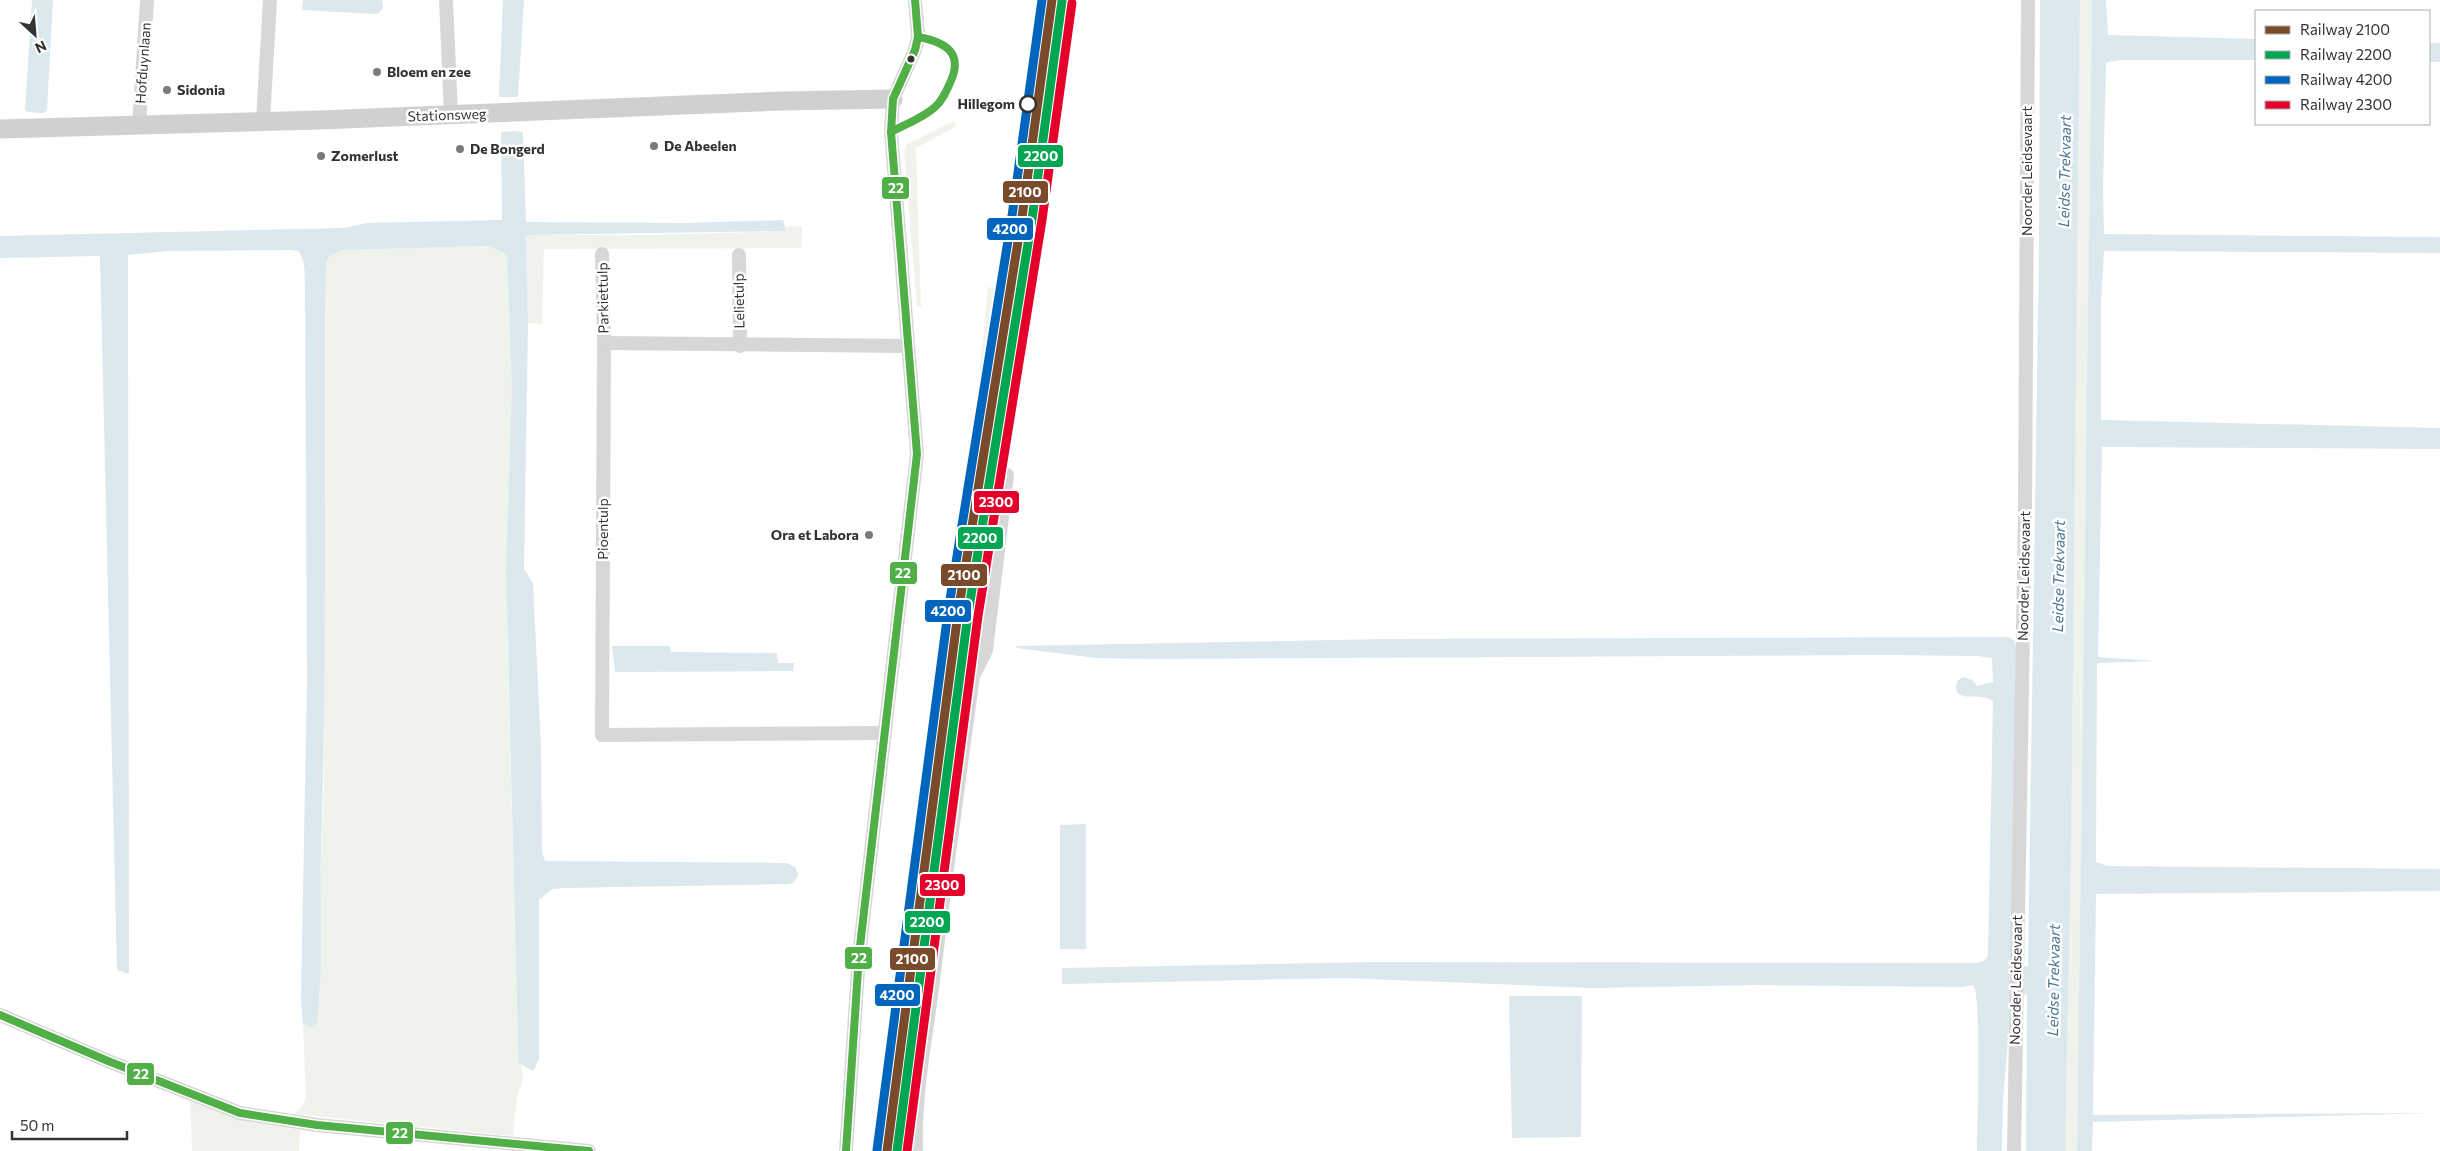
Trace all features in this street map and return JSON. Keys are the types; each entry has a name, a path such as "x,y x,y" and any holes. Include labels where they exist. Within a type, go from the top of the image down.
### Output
{"street":[{"name":"Hofduynlaan","path":"139,125 147,0"},
{"path":"263,121 270,0"},
{"path":"446,0 451,114"},
{"path":"846,1151 859,955 917,454 891,132 893,98 916,50 918,37 915,0"},
{"name":"Noorder Leidsevaart","path":"2014,1151 2025,513 2028,0"},
{"name":"Stationsweg","path":"0,130 893,98"},
{"name":"Parkiettulp","path":"602,254 604,343"},
{"name":"Lelietulp","path":"739,256 740,346"},
{"path":"604,343 740,346 908,346"},
{"name":"Pioentulp","path":"604,343 602,735 884,733"},
{"path":"916,1151 923,1061 972,676 986,650 1007,475"},
{"path":"0,1015 108,1062 240,1113 317,1125 590,1151"}],"shaded area":[{"path":"2080,0 2092,0 2077,1151 2065,1151 2071,862"},
{"path":"954,121 957,126 916,148 921,307 917,307 904,151 907,144"},
{"path":"802,226 801,248 544,249 542,324 528,323 526,235 648,235 786,231 785,227"},
{"path":"488,246 507,254 508,259 512,389 507,631 518,1044 523,1079 517,1097 513,1136 294,1114 301,1108 306,1098 303,1024 306,1026 320,999 320,881 324,788 326,264 328,257 342,250"},
{"path":"988,287 1003,289 967,508"},
{"path":"190,1101 235,1118 300,1130 299,1151 192,1151"}],"water":[{"path":"32,0 53,0 47,110 44,113 28,112 25,110"},
{"path":"303,0 382,0 383,8 379,13 374,14 302,10"},
{"path":"503,0 524,0 518,97 499,97"},
{"name":"Leidse Trekvaart","path":"2040,0 2080,0 2071,862 2065,1151 2026,1151 2027,994 2016,998 2012,995 2003,1099 2002,1151 1977,1151 1978,1036 1976,994 1973,985 1961,987 1755,985 1593,988 1345,978 1062,984 1062,968 1373,962 1977,963 1985,960 1988,955 1993,701 1984,697 1963,696 1959,694 1956,687 1957,681 1963,677 1972,680 1977,686 1993,682 1992,658 1978,656 1890,655 1153,659 1096,658 1017,648 1016,646 1387,639 2008,637 2014,640 2016,647 2013,967 2028,966 2039,250"},
{"path":"2092,0 2106,0 2108,35 2255,39 2255,60 2119,60 2106,63 2103,188 2104,234 2440,237 2440,253 2104,251 2101,302 2101,420 2440,428 2440,449 2102,447 2098,657 2157,661 2097,663 2096,862 2107,866 2440,869 2440,891 2096,894 2093,1115 2435,1113 2093,1122 2092,1151 2077,1151"},
{"path":"2430,43 2440,43 2440,62 2430,62"},
{"path":"501,132 523,132 526,222 686,223 783,220 786,231 526,235 528,323 524,569 533,583 541,747 542,853 545,861 787,863 796,868 798,875 794,882 789,884 552,889 539,900 539,1059 533,1071 519,1063 518,1044 506,571 512,389 507,254 488,246 342,250 328,257 326,264 325,629 321,957 317,1023 310,1027 303,1024 301,1000 307,682 305,291 301,255 298,251 289,250 168,251 128,255 129,974 117,970 100,256 0,258 0,236 345,228 366,223 502,220"},
{"path":"612,646 670,646 671,652 777,653 778,663 794,663 793,671 615,672"},
{"path":"1086,824 1086,949 1060,949 1060,825"},
{"path":"1509,996 1582,996 1581,1137 1512,1138"}],"rail line":[{"name":"4200","path":"877,1150 948,612 1012,216 1042,0"},
{"name":"2100","path":"887,1151 958,613 1022,217 1052,0"},
{"name":"2200","path":"897,1151 968,614 1032,219 1062,1"},
{"name":"2300","path":"907,1151 978,616 1042,220 1072,3"}],"transit line":[{"name":"22","path":"846,1151 859,955 917,454 891,132 893,99 915,50 918,37 915,0"},
{"name":"22","path":"891,132 920,118 935,107 944,96 954,73 955,64 950,51 937,42 918,37"},
{"name":"22","path":"0,1015 108,1061 240,1113 317,1125 589,1151"}],"place":[{"name":"Bloem en zee","path":"377,72"},
{"name":"Sidonia","path":"167,90"},
{"name":"Hillegom","path":"1028,104"},
{"name":"De Abeelen","path":"654,146"},
{"name":"De Bongerd","path":"460,149"},
{"name":"Zomerlust","path":"321,156"},
{"name":"Ora et Labora","path":"869,535"}]}
